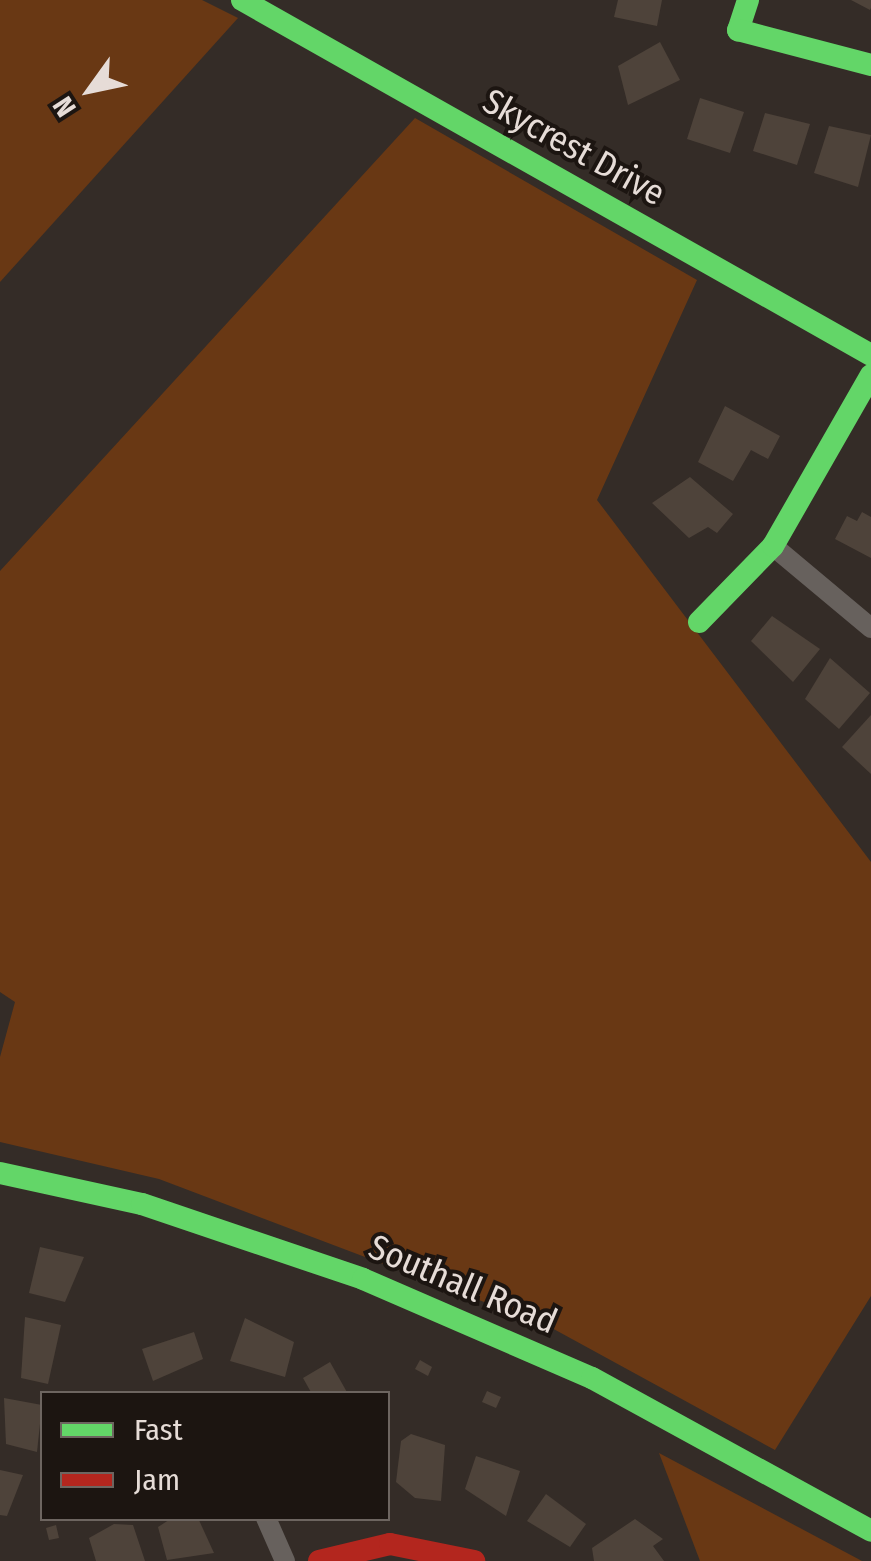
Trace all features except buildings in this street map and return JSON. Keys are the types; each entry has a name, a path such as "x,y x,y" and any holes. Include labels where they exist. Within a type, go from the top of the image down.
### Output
{"street":[{"name":"Skycrest Drive","path":"242,0 871,356"},
{"path":"748,0 738,30 871,65"},
{"path":"698,622 773,546 871,375"},
{"path":"773,546 871,628"},
{"name":"Southall Road","path":"0,1173 160,1210 362,1278 592,1378 871,1531"},
{"path":"267,1521 285,1561"},
{"path":"319,1561 390,1544 474,1561"}],"shaded area":[{"path":"0,0 202,0 238,18 0,282"},
{"path":"415,118 697,280 597,500 871,862 871,1296 775,1450 550,1327 159,1179 0,1142 0,1057 15,1002 0,992 0,571"},
{"path":"659,1453 862,1561 700,1561"}],"traffic: fast":[{"path":"242,0 871,355"},
{"path":"748,0 738,30 871,65"},
{"path":"699,622 773,546 871,375"},
{"path":"0,1173 142,1204 363,1279 592,1378 871,1531"}],"traffic: jam":[{"path":"319,1561 390,1544 474,1561"}]}
